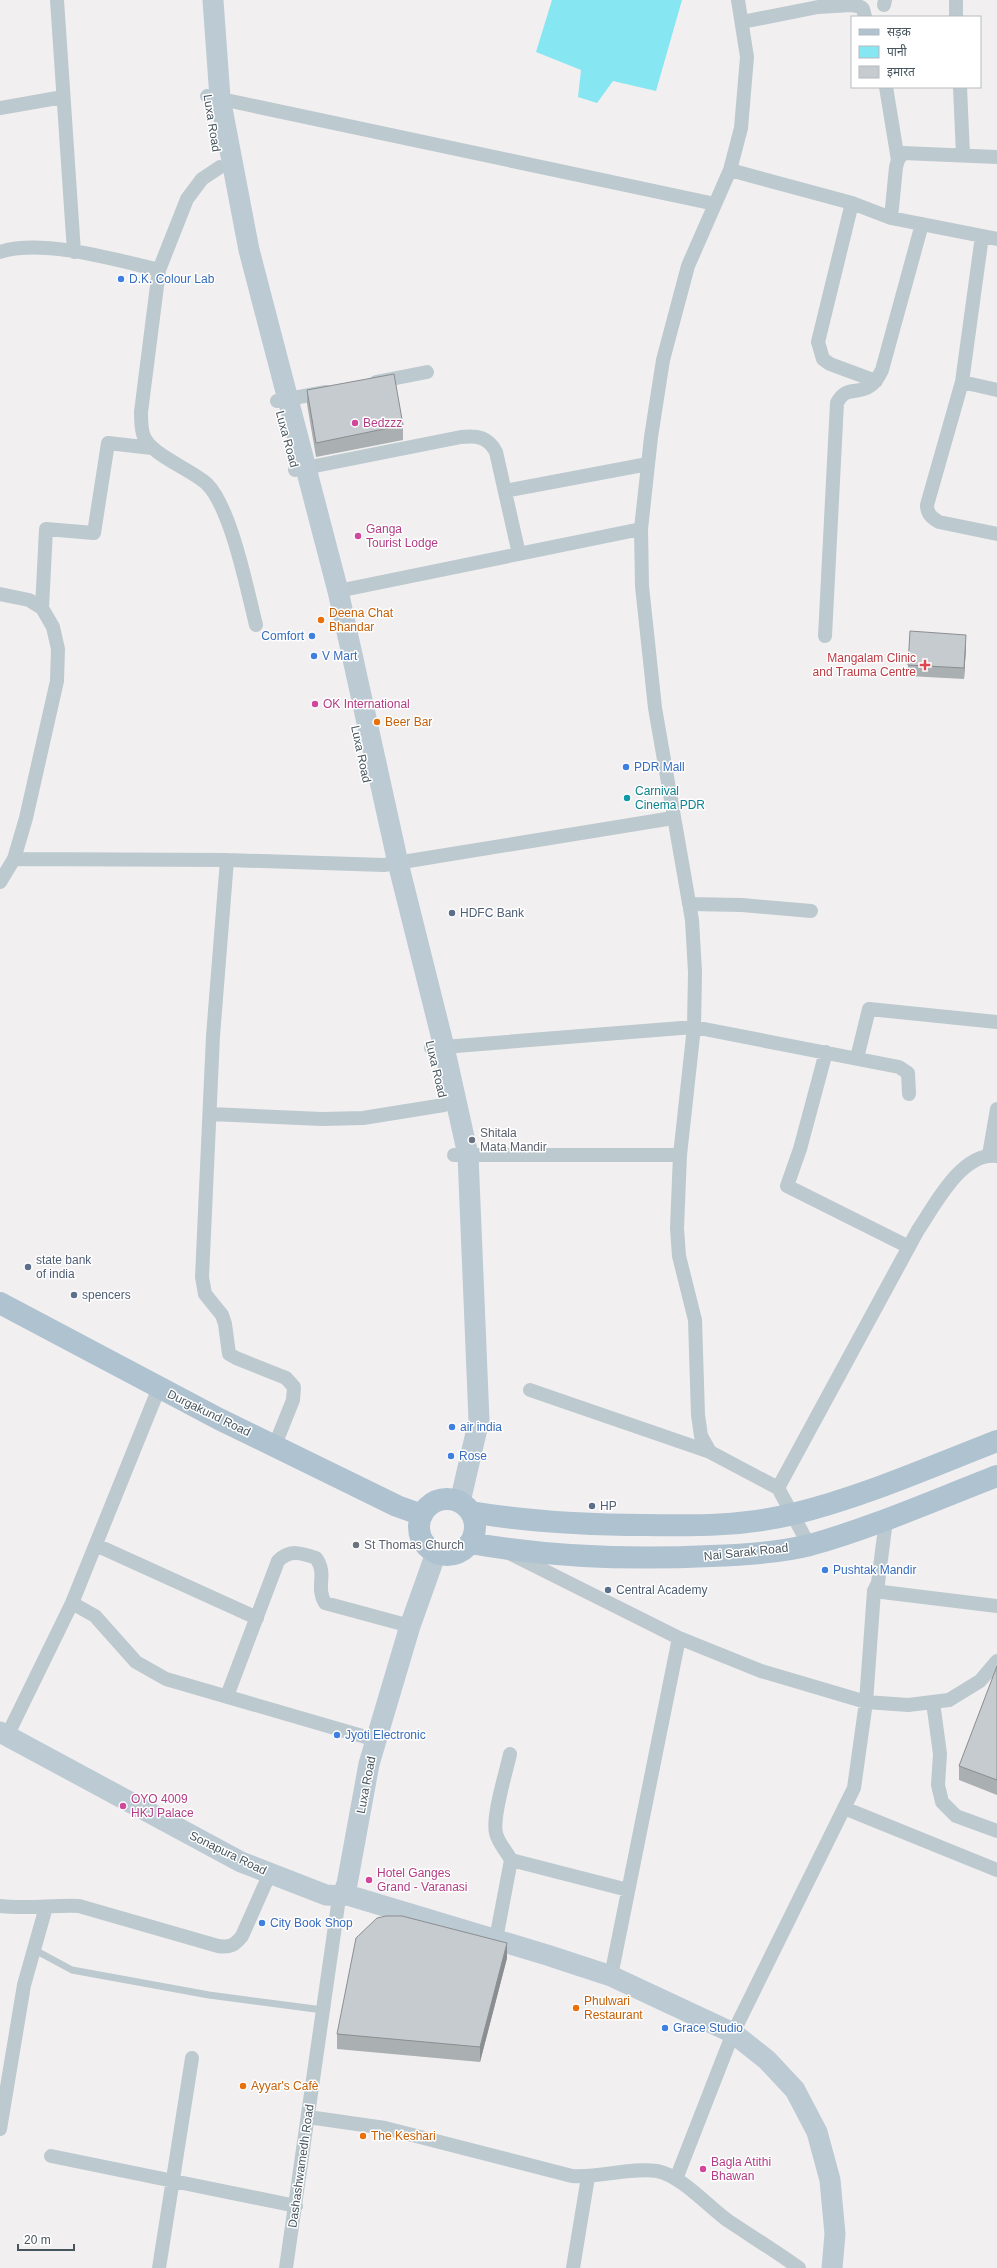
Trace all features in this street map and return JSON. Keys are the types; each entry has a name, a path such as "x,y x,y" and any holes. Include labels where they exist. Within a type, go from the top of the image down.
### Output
{"main road":[{"name":"Durgakund Road","path":"0,1303 219,1419 275,1445 397,1506 422,1515"},
{"path":"459,1504 476,1528 485,1546 464,1550 445,1556 436,1553 422,1541 419,1524 422,1515 432,1503 459,1504 496,1516 592,1525 676,1526 737,1523 792,1514 874,1489 997,1441"},
{"name":"Nai Sarak Road","path":"485,1546 595,1557 680,1558 743,1555 809,1545 886,1520 997,1476"}],"street":[{"path":"57,0 74,252"},
{"name":"Luxa Road","path":"199,0 214,97 220,167 301,469 328,594 391,864 438,1047 444,1104 461,1155 466,1410 454,1466 459,1504"},
{"path":"214,0 214,97 283,400 342,388"},
{"path":"710,1452 701,1436 699,1422 695,1320 679,1256 677,1228 680,1155 694,1027 695,972 692,920 654,708 642,586 641,529 648,464 663,360 688,266 730,170 741,128 746,88 747,58 738,0"},
{"path":"956,0 956,16"},
{"path":"742,22 834,5 861,7 865,16"},
{"path":"886,88 898,160 891,218"},
{"path":"960,88 963,155"},
{"path":"0,108 63,96"},
{"path":"214,97 715,204"},
{"path":"898,160 903,153 908,152 997,157"},
{"path":"220,167 202,179 187,199 159,270 141,412 143,435 152,448 190,471 207,485 219,500 230,528 256,624"},
{"path":"730,170 852,204 891,218 997,239"},
{"path":"852,204 818,342 823,358 830,364 876,381"},
{"path":"825,636 835,412 840,396 846,392 864,389 876,381 882,370 922,224"},
{"path":"982,236 962,382 935,475 927,511 932,518 940,522 997,534"},
{"path":"0,252 14,247 43,248 74,252 159,270"},
{"path":"365,384 427,372"},
{"path":"962,382 997,390"},
{"path":"391,864 338,591 301,469 472,435 484,437 492,443 496,452 519,554"},
{"path":"42,608 46,529 94,533 108,443 152,448"},
{"path":"505,492 648,464"},
{"path":"338,591 641,529"},
{"path":"0,594 29,600 42,608 53,627 58,649 57,680 26,818 14,858 0,882"},
{"path":"14,858 228,860 391,864 673,818"},
{"path":"228,860 212,1036 210,1114 202,1277 205,1294 222,1315 228,1336 229,1354 286,1378 294,1387 293,1400 275,1445"},
{"path":"688,904 742,905 811,911"},
{"path":"857,1058 869,1008 997,1022"},
{"path":"459,1504 480,1420 461,1155 438,1047 694,1027 899,1067 908,1073 909,1094"},
{"path":"826,1052 800,1149 787,1186 909,1247"},
{"path":"210,1114 322,1119 363,1118 444,1104"},
{"path":"778,1488 909,1247 942,1193 958,1174 974,1159 993,1155 997,1109"},
{"path":"461,1155 680,1155"},
{"path":"3,1734 72,1602 159,1388"},
{"path":"530,1390 710,1452 778,1488 809,1545"},
{"path":"676,2179 733,2033 854,1788 866,1702 874,1591 878,1583 886,1520"},
{"path":"96,1545 257,1618"},
{"path":"485,1546 679,1638 761,1671 866,1702 908,1705 948,1700 980,1681 997,1661"},
{"path":"227,1696 278,1561 285,1554 293,1552 316,1558 321,1565 322,1577 320,1595 325,1603 410,1626"},
{"name":"Luxa Road","path":"339,1896 369,1764 410,1626 436,1553"},
{"path":"874,1591 997,1606"},
{"path":"72,1602 95,1616 136,1662 151,1672 166,1679 376,1740"},
{"path":"611,1976 679,1638"},
{"path":"933,1702 940,1754 938,1785 942,1802 956,1816 997,1831"},
{"name":"Sonapura Road","path":"3,1734 241,1862 339,1896 496,1939 611,1976 733,2033 767,2060 795,2090 817,2132 830,2180 834,2234 832,2268"},
{"path":"510,1754 496,1818 496,1831 498,1840 511,1860 628,1890"},
{"path":"844,1808 997,1870"},
{"path":"496,1939 511,1860"},
{"path":"0,1906 21,1909 62,1905 79,1906 218,1946 228,1947 236,1944 242,1936 270,1873"},
{"name":"Dashashwamedh Road","path":"286,2268 339,1896"},
{"path":"0,2121 16,2024 33,1949 46,1907"},
{"path":"159,2268 192,2058"},
{"path":"308,2117 384,2128 558,2172 588,2177 640,2169 660,2171 676,2179 727,2220 798,2268"},
{"path":"51,2156 296,2206"},
{"path":"574,2268 588,2177"}],"lane":[{"path":"33,1949 72,1970 209,1995 323,2010"}],"water":[{"path":"552,0 682,0 656,91 613,81 597,103 578,97 581,70 536,52"}],"building":[{"name":"Bedzzz","path":"394,374 403,425 316,443 307,390"},
{"path":"910,631 966,635 964,668 908,665"},
{"path":"997,1666 997,1780 959,1766"},
{"path":"386,1916 402,1916 507,1943 480,2047 337,2034 356,1938 377,1918"}],"place":[{"name":"D.K. Colour Lab","path":"121,279"},
{"name":"Bedzzz","path":"355,423"},
{"name":"Ganga Tourist Lodge","path":"358,536"},
{"name":"Deena Chat Bhandar","path":"321,620"},
{"name":"Comfort","path":"312,636"},
{"name":"V Mart","path":"314,656"},
{"name":"Mangalam Clinic and Trauma Centre","path":"925,665"},
{"name":"OK International","path":"315,704"},
{"name":"Beer Bar","path":"377,722"},
{"name":"PDR Mall","path":"626,767"},
{"name":"Carnival Cinema PDR","path":"627,798"},
{"name":"HDFC Bank","path":"452,913"},
{"name":"Shitala Mata Mandir","path":"472,1140"},
{"name":"state bank of india","path":"28,1267"},
{"name":"spencers","path":"74,1295"},
{"name":"air india","path":"452,1427"},
{"name":"Rose","path":"451,1456"},
{"name":"HP","path":"592,1506"},
{"name":"St Thomas Church","path":"356,1545"},
{"name":"Pushtak Mandir","path":"825,1570"},
{"name":"Central Academy","path":"608,1590"},
{"name":"Jyoti Electronic","path":"337,1735"},
{"name":"OYO 4009 HKJ Palace","path":"123,1806"},
{"name":"Hotel Ganges Grand - Varanasi","path":"369,1880"},
{"name":"City Book Shop","path":"262,1923"},
{"name":"Phulwari Restaurant","path":"576,2008"},
{"name":"Grace Studio","path":"665,2028"},
{"name":"Ayyar's Cafè","path":"243,2086"},
{"name":"The Keshari","path":"363,2136"},
{"name":"Bagla Atithi Bhawan","path":"703,2169"}]}
